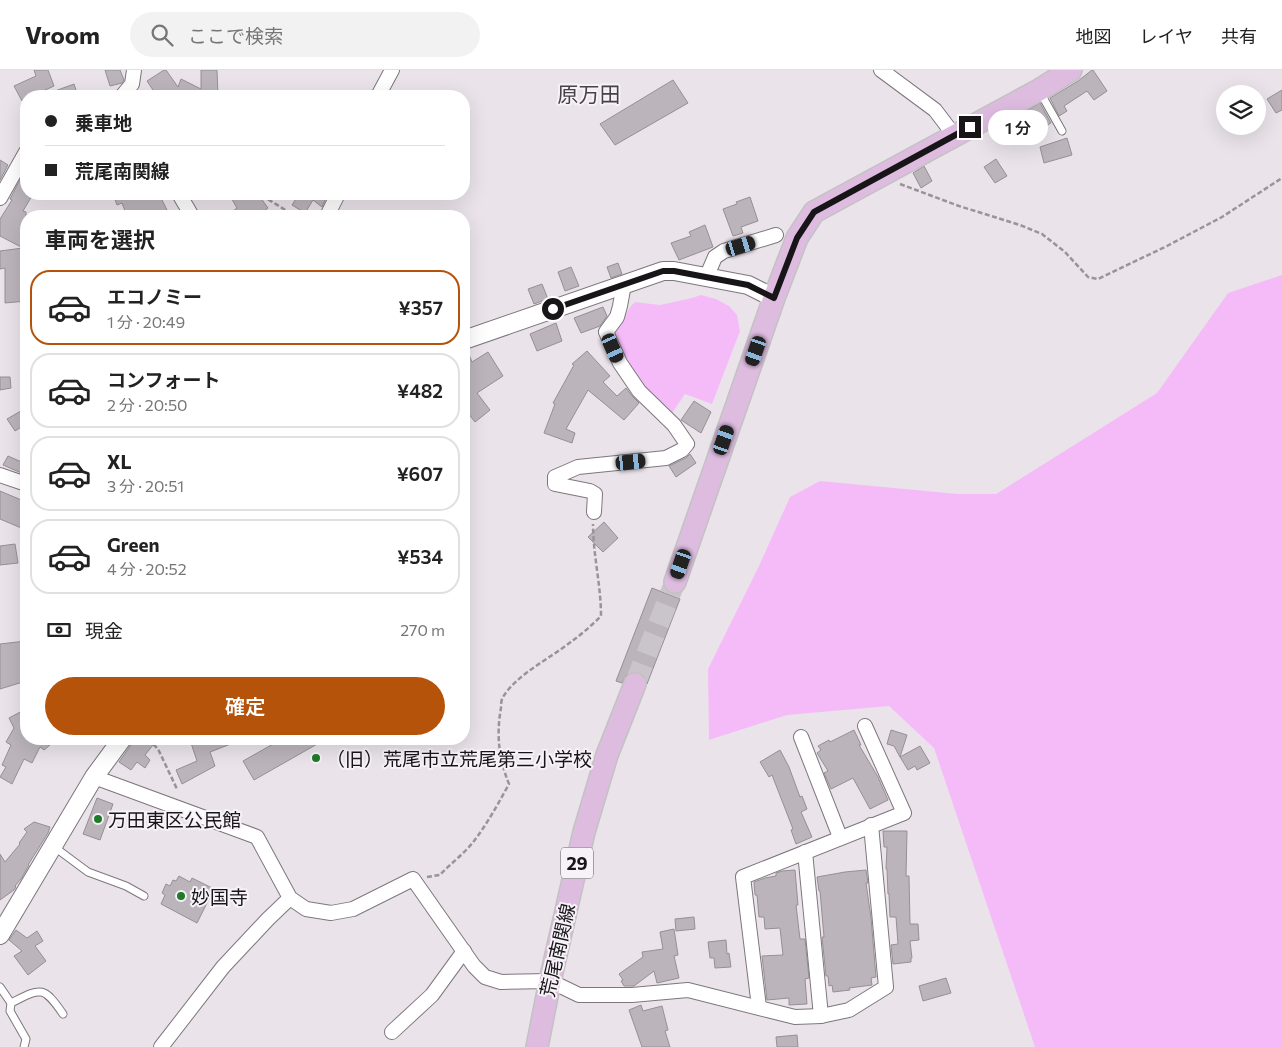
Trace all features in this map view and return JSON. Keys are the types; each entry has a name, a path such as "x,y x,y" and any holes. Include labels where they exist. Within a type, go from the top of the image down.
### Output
{"main road":[{"path":"674,582 774,298 797,238 814,212 1039,90 1071,70"},
{"name":"荒尾南関線","path":"537,1047 584,832 607,755 635,684"}],"street":[{"path":"127,90 132,84 134,70"},
{"path":"381,90 392,70"},
{"path":"881,70 962,131"},
{"path":"0,198 20,163"},
{"path":"708,277 715,257 724,251 776,235"},
{"path":"470,338 663,271 674,271 748,285 774,298"},
{"path":"594,512 595,494 590,491 555,484 555,477 578,467 666,458 682,450 687,444 674,425 640,391 620,363 606,332 617,317 624,284"},
{"path":"0,475 20,482"},
{"path":"759,1007 743,877 904,813 865,726"},
{"path":"801,738 840,838"},
{"path":"0,935 94,777 118,745"},
{"path":"94,777 257,836 290,898 306,909 330,914 353,909 413,879 474,966 485,977 500,982 550,981 579,995 688,990 795,1017 821,1016 848,1010 886,987 871,825"},
{"path":"806,852 821,1016"},
{"path":"161,1047 223,967 290,898"},
{"path":"392,1032 432,994 464,951"}],"lane":[{"path":"1039,90 1062,131"},
{"path":"53,846 88,872 126,886 144,896"},
{"path":"0,987 11,1003 10,1011 26,1039 24,1047"},
{"path":"11,1003 33,992 43,992 53,999 63,1014"}],"path":[{"path":"880,177 1042,234 1065,252 1088,277 1098,278 1167,246 1222,217 1282,178"},
{"path":"269,200 285,210"},
{"path":"413,879 440,875 472,843 490,818 508,784 498,744 502,699 529,672 572,642 601,616 593,535 594,512"},
{"path":"154,745 158,749 177,789"}],"shaded area":[{"path":"1282,275 1282,1047 1035,1047 934,748 889,706 787,715 709,740 708,669 758,568 790,497 820,481 958,494 996,494 1157,393 1228,293"},
{"path":"701,295 716,299 729,306 737,315 740,331 712,404 685,394 670,416 651,399 617,350 614,333 635,302 660,305"}],"building":[{"path":"34,70 48,70 54,86 45,90 20,90 20,97 14,86 36,76"},
{"path":"105,70 120,70 124,80 122,83 110,86"},
{"path":"166,70 178,87 181,79 201,89 201,70 217,70 218,90 153,90 147,81"},
{"path":"1092,70 1107,91 1094,100 1087,91 1064,106 1067,111 1059,116 1050,98"},
{"path":"673,80 688,103 615,145 600,124"},
{"path":"74,84 76,90 58,90"},
{"path":"1282,90 1282,110 1276,113 1267,99"},
{"path":"1040,103 1051,123 1019,141 1018,139 1009,144 989,131"},
{"path":"1067,138 1072,155 1044,163 1040,147"},
{"path":"996,159 1007,176 995,183 984,167"},
{"path":"0,160 8,165 0,180"},
{"path":"924,166 932,181 921,188 913,173"},
{"path":"20,180 20,200 29,200 24,210 20,210 20,246 0,236 0,219 12,200 10,199"},
{"path":"750,197 758,221 741,227 743,233 733,236 723,209"},
{"path":"115,200 162,200 167,210 125,210 122,203 117,205"},
{"path":"232,200 262,200 268,208 265,210 234,210 237,208"},
{"path":"295,200 313,200 307,210 300,210 292,205"},
{"path":"313,200 325,200 322,207"},
{"path":"705,225 713,247 679,260 671,243 691,236 689,232"},
{"path":"20,248 20,302 5,303 5,268 0,269 0,251"},
{"path":"618,263 622,274 611,278 607,267"},
{"path":"571,267 579,286 565,291 558,272"},
{"path":"542,284 548,299 534,304 528,289"},
{"path":"603,307 607,316 600,326 581,333 574,318"},
{"path":"556,323 562,341 537,351 530,334"},
{"path":"587,351 610,376 603,382 617,396 626,388 639,403 624,420 588,390 566,429 575,433 572,443 544,433 555,404 553,403 574,365 572,364"},
{"path":"488,352 503,376 477,393 490,410 475,422 470,416 470,357 472,362"},
{"path":"0,377 10,377 11,388 0,390"},
{"path":"694,401 711,412 701,433 681,420"},
{"path":"20,411 20,428 15,431 7,419"},
{"path":"690,454 696,463 676,477 669,466"},
{"path":"8,456 20,461 20,472 3,465"},
{"path":"0,491 20,499 20,527 0,519"},
{"path":"604,522 618,538 603,552 588,537"},
{"path":"15,544 18,563 0,565 0,546"},
{"path":"652,588 680,599 647,684 644,676 639,672 627,675 622,683 616,681"},
{"path":"20,642 20,683 0,689 0,644"},
{"path":"20,712 20,745 50,745 44,750 40,747 32,763 24,759 12,784 0,777 6,767 2,765 11,745 6,742 14,728 9,718"},
{"path":"854,730 861,745 859,745 878,777 888,800 870,809 853,778 831,789 824,773 828,771 817,753 821,750 818,746"},
{"path":"891,730 907,735 900,757 894,746 887,744"},
{"path":"131,745 153,745 145,755 150,760 145,768 137,762 131,770 119,762"},
{"path":"192,745 228,745 210,752 215,766 182,784 176,770 197,761"},
{"path":"271,745 315,745 254,780 243,761"},
{"path":"920,746 930,763 917,770 915,766 908,770 900,757"},
{"path":"780,750 807,809 801,812 812,837 796,844 791,830 793,829 772,775 769,777 760,762"},
{"name":"万田東区公民館","path":"97,798 113,804 100,840 83,834"},
{"path":"34,822 50,827 48,833 14,890 0,900 0,854 5,862 27,832 24,829"},
{"path":"883,831 907,831 906,876 909,876 910,924 918,924 919,940 910,941 911,962 893,964 891,945 898,944 896,917 890,917 886,869 887,847 884,847"},
{"path":"795,870 798,905 796,905 800,939 805,939 809,978 805,979 807,1004 789,1005 789,998 767,1000 762,956 783,955 780,928 765,929 764,917 759,917 754,882 776,876 776,873 782,871"},
{"path":"866,870 876,977 871,978 872,985 833,992 832,985 829,986 828,976 826,976 820,891 817,877"},
{"path":"179,876 190,882 192,878 214,889 197,923 161,904 165,895 162,893 166,884 170,886 173,880 176,881"},
{"path":"694,917 695,929 676,931 675,919"},
{"path":"674,929 678,955 674,956 679,978 657,983 654,971 634,986 624,986 619,974 643,957 642,952 663,949 660,932"},
{"path":"16,930 27,938 37,931 43,941 35,946 46,961 28,975 14,956 22,951 9,940"},
{"path":"726,940 727,954 729,953 731,967 715,968 714,958 710,958 708,942"},
{"path":"946,978 951,993 923,1001 919,986"},
{"path":"641,1005 643,1011 662,1006 668,1030 665,1031 670,1047 642,1047 629,1010"},
{"path":"797,1035 798,1047 777,1047 776,1037"}],"tunnel":[{"path":"635,684 675,582"}],"place":[{"name":"（旧）荒尾市立荒尾第三小学校","path":"316,758"},
{"name":"万田東区公民館","path":"98,819"},
{"name":"妙国寺","path":"181,896"}],"district":[{"name":"原万田","path":"589,93"}],"route":[{"path":"553,309 663,271 674,271 748,285 774,298 797,238 814,212 970,127"}]}
